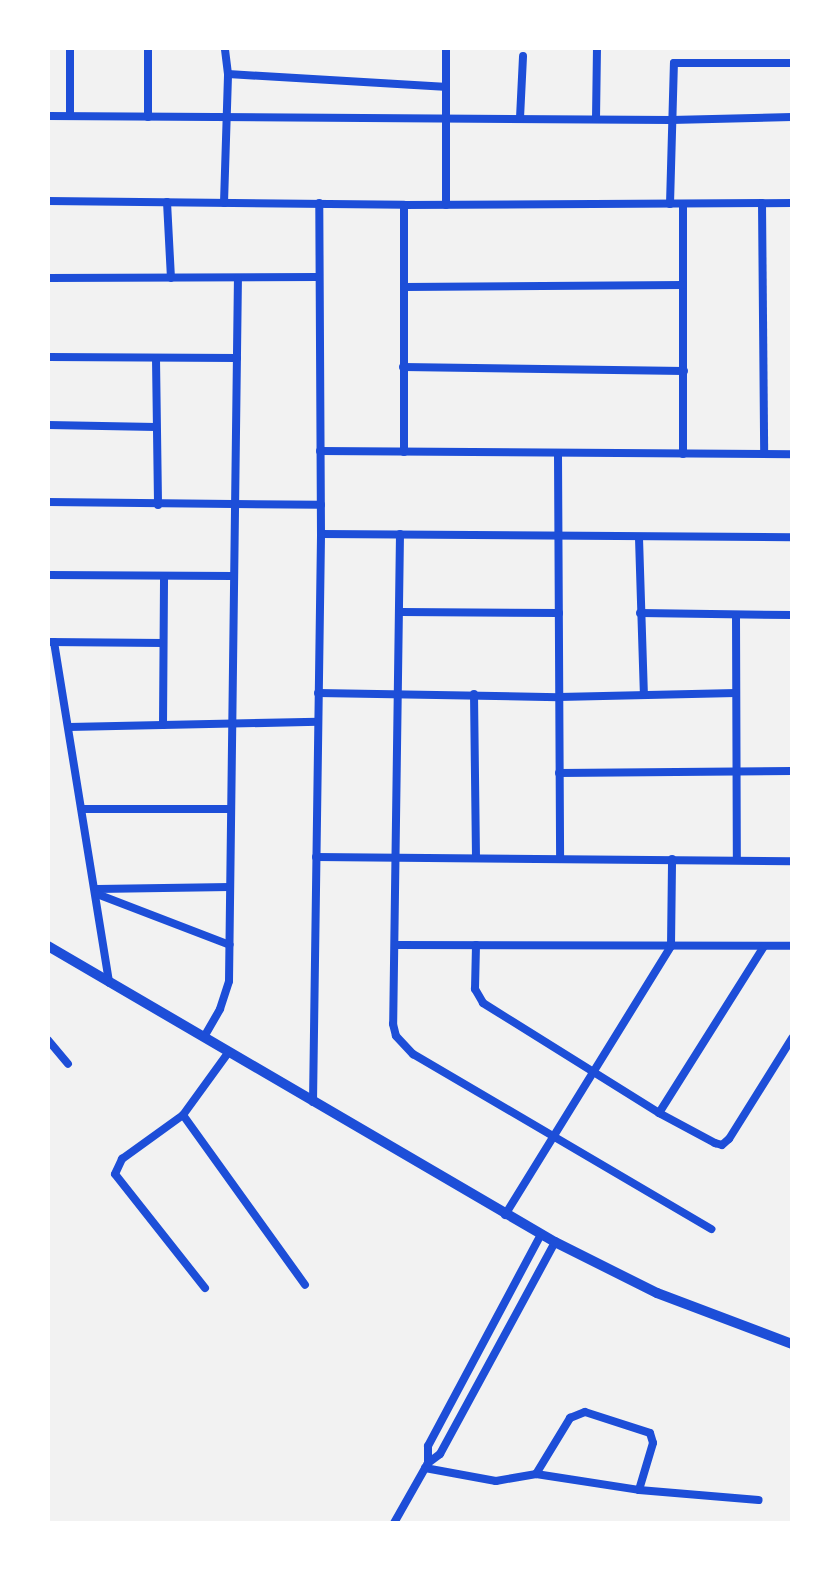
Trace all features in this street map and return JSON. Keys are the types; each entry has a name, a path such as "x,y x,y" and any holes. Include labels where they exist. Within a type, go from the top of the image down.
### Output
{"street":[{"path":"70,48 70,115"},
{"path":"148,48 148,117"},
{"path":"224,203 228,74 225,48"},
{"path":"446,48 446,205"},
{"path":"596,119 597,49"},
{"path":"520,118 523,56"},
{"path":"670,204 671,67 676,61 792,63"},
{"path":"228,74 444,87"},
{"path":"48,116 671,120 792,117"},
{"path":"48,201 404,205 792,203"},
{"path":"167,202 171,278"},
{"path":"313,1102 321,534 319,203"},
{"path":"762,203 764,453"},
{"path":"683,204 683,454"},
{"path":"404,205 404,452"},
{"path":"48,278 319,277"},
{"path":"204,1037 226,993 230,945 230,723 238,278"},
{"path":"405,287 683,285"},
{"path":"48,357 237,358"},
{"path":"156,359 158,505"},
{"path":"403,367 684,371"},
{"path":"48,425 156,427"},
{"path":"320,451 558,455 792,454"},
{"path":"558,455 560,858"},
{"path":"48,502 321,505"},
{"path":"321,534 792,537"},
{"path":"400,534 401,693 393,1024 401,1045 711,1229"},
{"path":"639,538 644,695"},
{"path":"48,575 233,576"},
{"path":"163,725 164,576"},
{"path":"401,612 559,613"},
{"path":"640,613 792,615"},
{"path":"736,616 737,859"},
{"path":"109,983 97,891 51,642 163,643"},
{"path":"318,693 559,697 736,693"},
{"path":"474,694 476,858"},
{"path":"69,727 318,722"},
{"path":"559,773 792,771"},
{"path":"83,809 229,809"},
{"path":"316,857 792,861"},
{"path":"505,1215 671,946 672,859"},
{"path":"97,891 230,887"},
{"path":"97,891 230,945"},
{"path":"395,945 792,946"},
{"path":"476,945 475,989 483,1003 659,1113 722,1145 729,1139 792,1038"},
{"path":"48,946 555,1242 686,1306 792,1344"},
{"path":"659,1113 764,946"},
{"path":"48,1040 68,1064"},
{"path":"205,1288 115,1174 122,1159 183,1115 228,1053"},
{"path":"183,1115 305,1285"},
{"path":"426,1466 428,1446 541,1234"},
{"path":"394,1523 426,1466 440,1454 555,1242"},
{"path":"536,1474 570,1418 585,1412 650,1433 653,1443 639,1490"},
{"path":"426,1466 496,1481 536,1474 639,1490 759,1500"}]}
